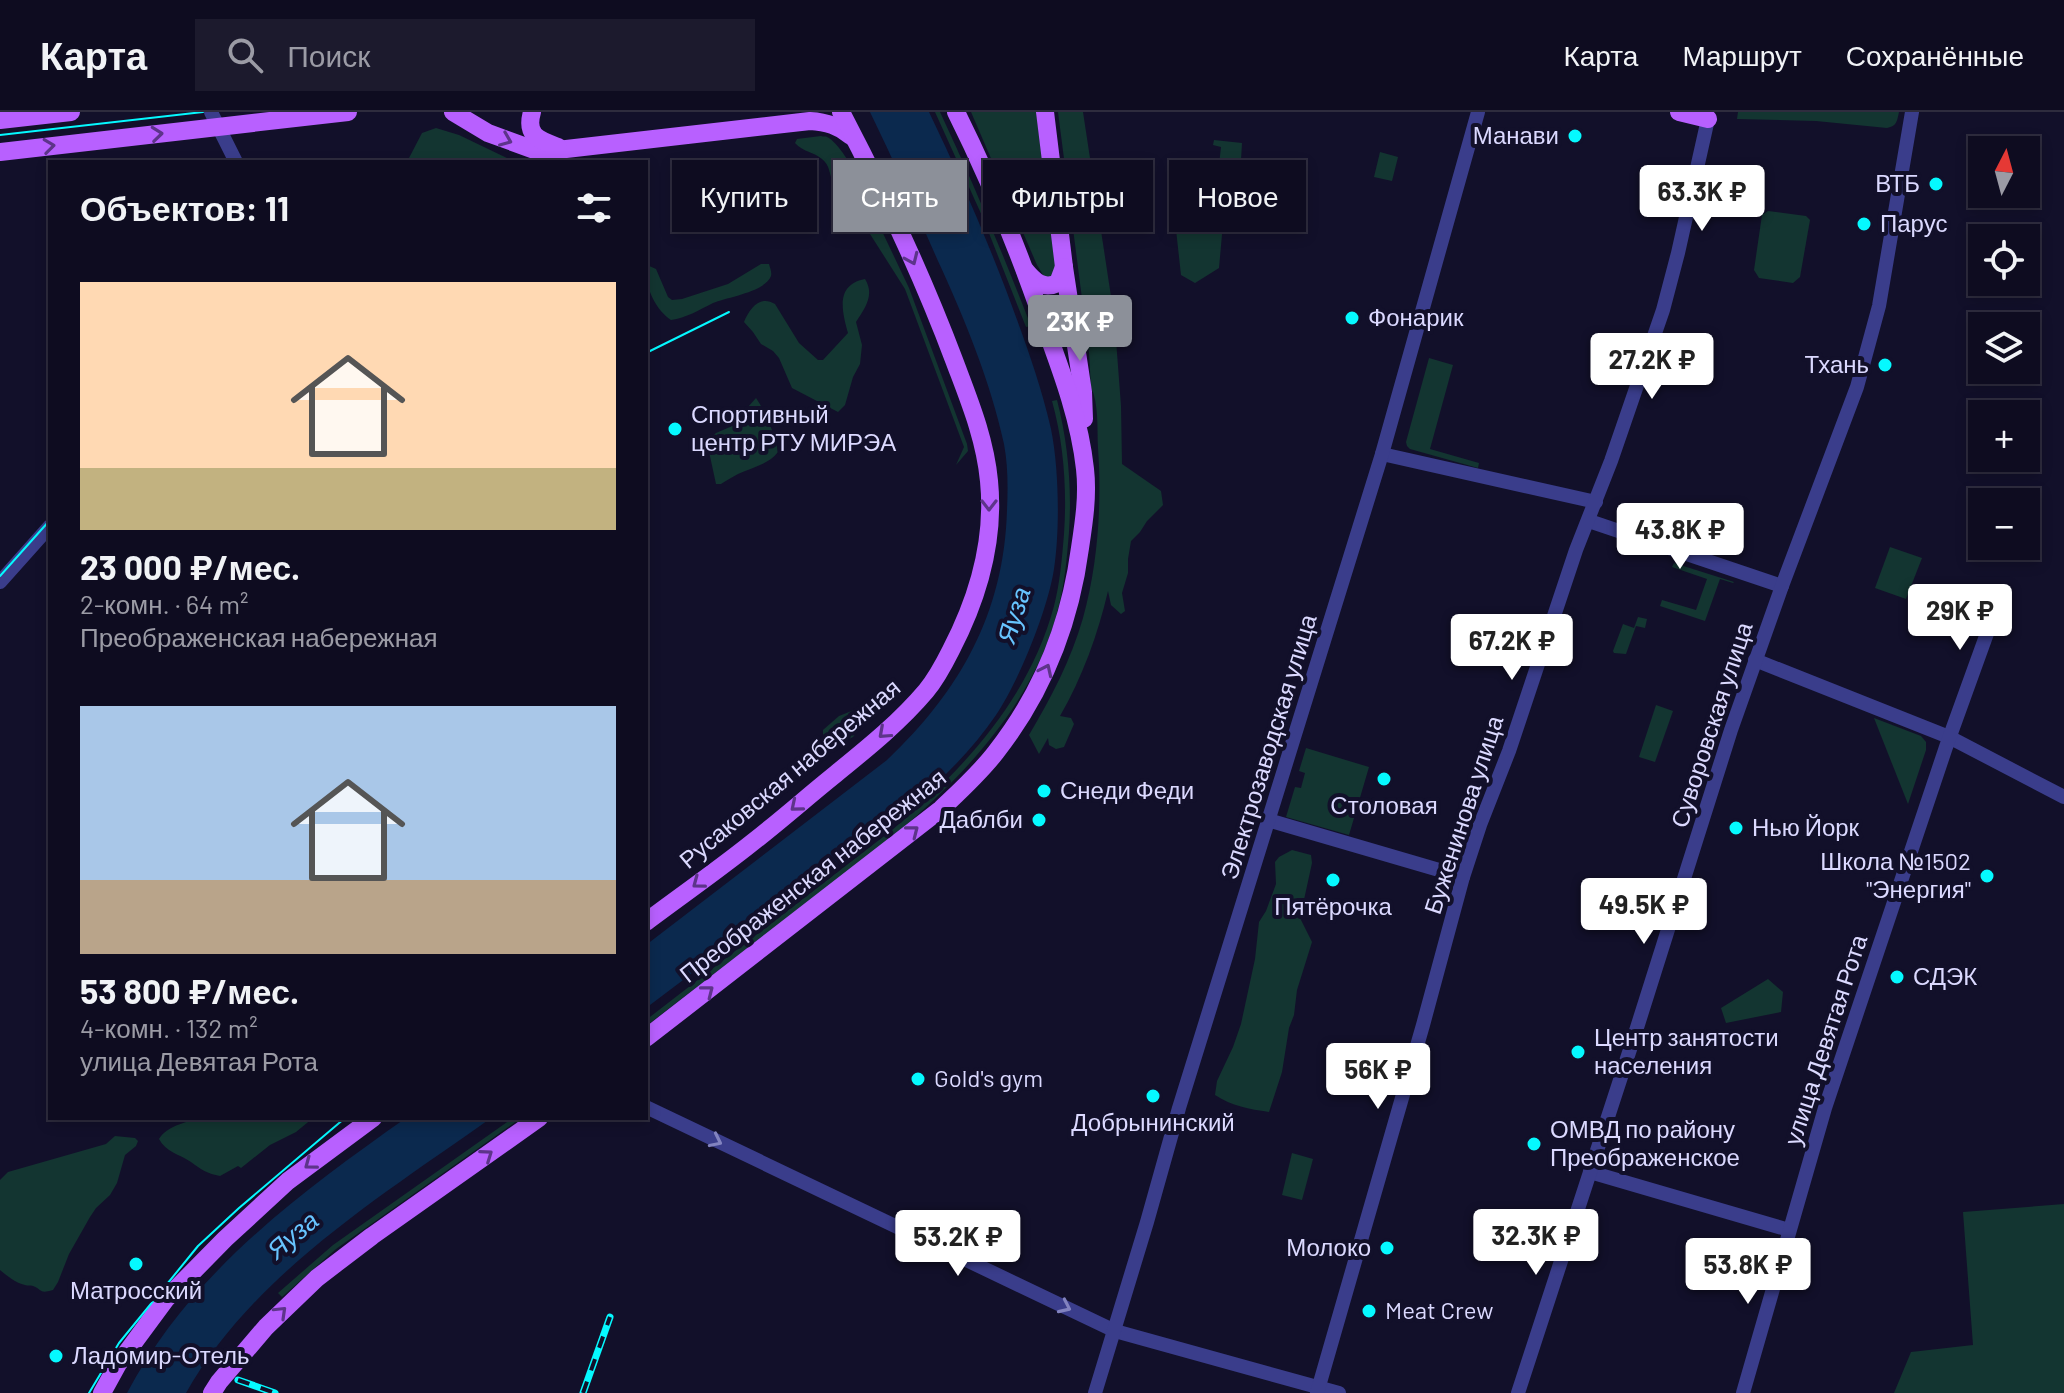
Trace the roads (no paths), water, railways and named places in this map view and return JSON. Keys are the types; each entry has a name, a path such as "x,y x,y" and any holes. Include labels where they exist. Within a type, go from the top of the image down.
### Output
{"main road":[{"path":"0,120 71,112"},
{"path":"0,152 214,120 348,112"},
{"path":"453,112 488,133 540,152 821,122 840,127 854,138"},
{"path":"532,112 532,133 565,149"},
{"path":"780,124 803,112"},
{"name":"Русаковская набережная","path":"648,921 751,844 884,734 910,708 940,671 969,614 985,557 989,483 984,448 973,410 934,308 841,112"},
{"name":"Преображенская набережная","path":"648,1036 941,809 994,754 1015,726 1036,691 1067,614 1085,515 1086,470 1073,405 1025,270 956,112"},
{"path":"1045,112 1083,392 1086,470"},
{"path":"1679,112 1708,119"},
{"path":"1025,270 1032,279 1050,287 1058,283 1064,267"},
{"path":"102,1393 118,1364 166,1299 288,1181 370,1120"},
{"path":"212,1393 266,1327 317,1278 536,1120"}],"street":[{"name":"Электрозаводская улица","path":"1095,1393 1174,1125 1382,454 1478,112"},
{"name":"Суворовская улица","path":"1518,1393 1731,730 1853,400 1879,306 1912,112"},
{"name":"Буженинова улица","path":"1317,1390 1463,877 1663,310 1708,119"},
{"path":"214,120 235,160"},
{"path":"1382,454 1596,502"},
{"path":"1589,521 1782,586"},
{"path":"0,582 48,528"},
{"name":"улица Девятая Рота","path":"1743,1393 1825,1108 1949,737 1994,614"},
{"path":"1755,660 1949,737 2064,797"},
{"path":"1268,820 1463,877"},
{"path":"648,1108 1115,1331 1317,1390 1339,1393"},
{"path":"1590,1172 1789,1230"}],"water":[{"path":"870,112 929,112 951,160 893,160"},
{"name":"Яуза","path":"967,196 1006,290 1036,376 1054,445 1058,517 1054,569 1046,604 1014,683 996,715 974,744 923,796 648,1006 648,943 887,760 936,706 973,648 987,616 1004,547 1007,468 998,421 984,374 925,232 967,232"},
{"name":"Яуза","path":"403,1120 488,1120 365,1207 283,1274 214,1350 186,1393 127,1393 153,1350 214,1274 250,1239 326,1176"}],"tram line":[{"path":"0,135 203,112"},
{"path":"648,352 729,312"},
{"path":"0,576 48,522"},
{"path":"89,1393 119,1343 198,1246 343,1120"}],"railway":[{"path":"583,1393 610,1317"},
{"path":"238,1380 275,1393"}],"place":[{"name":"Манави","path":"1575,136"},
{"name":"ВТБ","path":"1936,184"},
{"name":"Парус","path":"1864,224"},
{"name":"Фонарик","path":"1352,318"},
{"name":"Тхань","path":"1885,365"},
{"name":"Спортивный центр РТУ МИРЭА","path":"675,429"},
{"name":"Столовая","path":"1384,779"},
{"name":"Снеди Феди","path":"1044,791"},
{"name":"Даблби","path":"1039,820"},
{"name":"Нью Йорк","path":"1736,828"},
{"name":"Школа №1502 \"Энергия\"","path":"1987,876"},
{"name":"Пятёрочка","path":"1333,880"},
{"name":"СДЭК","path":"1897,977"},
{"name":"Центр занятости населения","path":"1578,1052"},
{"name":"Gold's gym","path":"918,1079"},
{"name":"Добрынинский","path":"1153,1096"},
{"name":"ОМВД по району Преображенское","path":"1534,1144"},
{"name":"Молоко","path":"1387,1248"},
{"name":"Матросский","path":"136,1264"},
{"name":"Meat Crew","path":"1369,1311"},
{"name":"Ладомир-Отель","path":"56,1356"}]}
